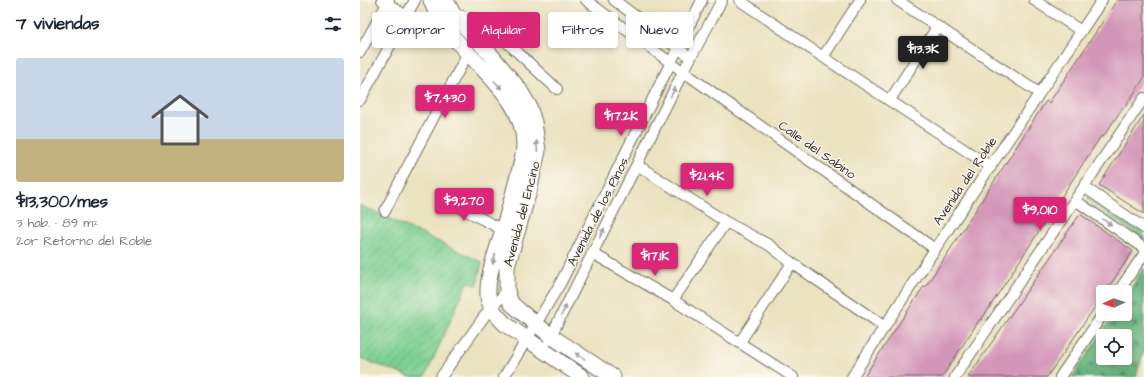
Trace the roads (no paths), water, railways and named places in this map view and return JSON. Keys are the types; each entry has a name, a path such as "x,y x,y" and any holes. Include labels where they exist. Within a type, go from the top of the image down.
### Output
{"street":[{"path":"408,12 415,0"},
{"name":"Avenida del Encino","path":"431,0 435,12 446,28 504,92 517,114 525,145 488,285 488,297 491,307"},
{"name":"Avenida del Encino","path":"446,0 452,12"},
{"name":"Calle del Sabino","path":"586,0 671,63 935,249"},
{"path":"614,0 630,12"},
{"name":"Avenida de los Pinos","path":"693,18 702,0"},
{"name":"Avenida de los Pinos","path":"543,351 691,58 722,0"},
{"path":"740,0 856,79 991,167"},
{"path":"823,57 860,0"},
{"path":"1034,0 1081,31"},
{"name":"Avenida del Roble","path":"852,377 935,249 1102,0"},
{"path":"360,52 386,1 401,12"},
{"path":"900,2 1039,93"},
{"path":"459,15 475,19 499,35 557,89"},
{"name":"Avenida del Encino","path":"459,21 519,89 529,106 534,122 538,151 529,192 507,267 506,292"},
{"path":"890,100 937,27"},
{"path":"360,100 388,48"},
{"path":"678,48 691,58"},
{"name":"Avenida de los Pinos","path":"504,377 560,284 678,48"},
{"path":"385,211 468,53"},
{"path":"955,377 1144,98"},
{"path":"637,165 726,222 769,245 792,263 885,327"},
{"path":"1084,187 1144,228"},
{"path":"444,199 503,230"},
{"path":"602,199 614,210"},
{"path":"1075,200 1144,248"},
{"path":"673,300 726,222"},
{"path":"592,253 673,300 793,377"},
{"path":"1123,285 1144,254"},
{"path":"740,342 792,263"},
{"path":"442,377 491,307 506,292 511,303 535,324 613,377"},
{"path":"491,307 496,315 505,324 582,377"},
{"path":"1060,377 1098,321"}]}
